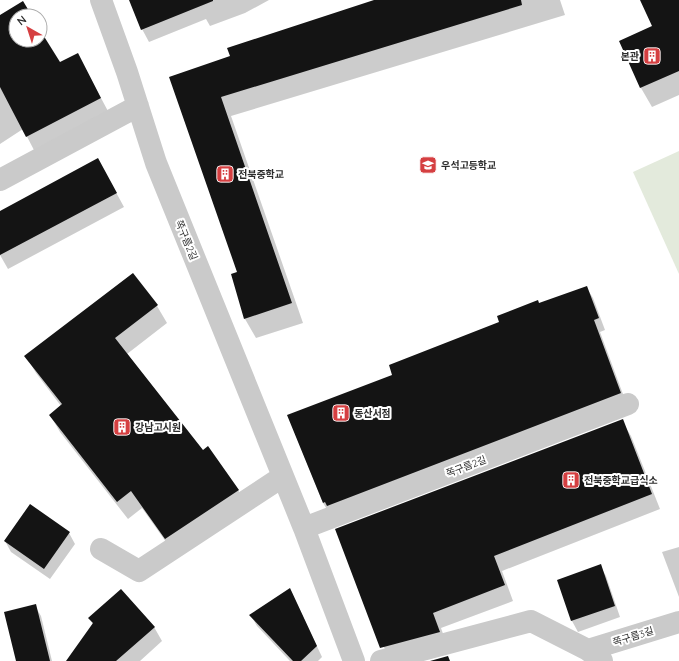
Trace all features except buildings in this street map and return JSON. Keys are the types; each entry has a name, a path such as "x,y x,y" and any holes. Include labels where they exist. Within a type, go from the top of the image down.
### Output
{"street":[{"name":"쪽구름2길","path":"101,0 156,163 282,477 304,528 354,661"},
{"path":"0,180 138,106"},
{"name":"쪽구름2길","path":"304,528 628,404"},
{"path":"101,548 139,571 282,477"},
{"path":"381,661 531,621 595,655"},
{"name":"쪽구름3길","path":"595,655 679,622"}],"shaded area":[{"path":"679,151 679,274 633,172"}],"place":[{"name":"본관","path":"652,56"},
{"name":"우석고등학교","path":"428,165"},
{"name":"전북중학교","path":"225,174"},
{"name":"동산서점","path":"341,413"},
{"name":"강남고시원","path":"122,427"},
{"name":"전북중학교급식소","path":"571,480"}]}
